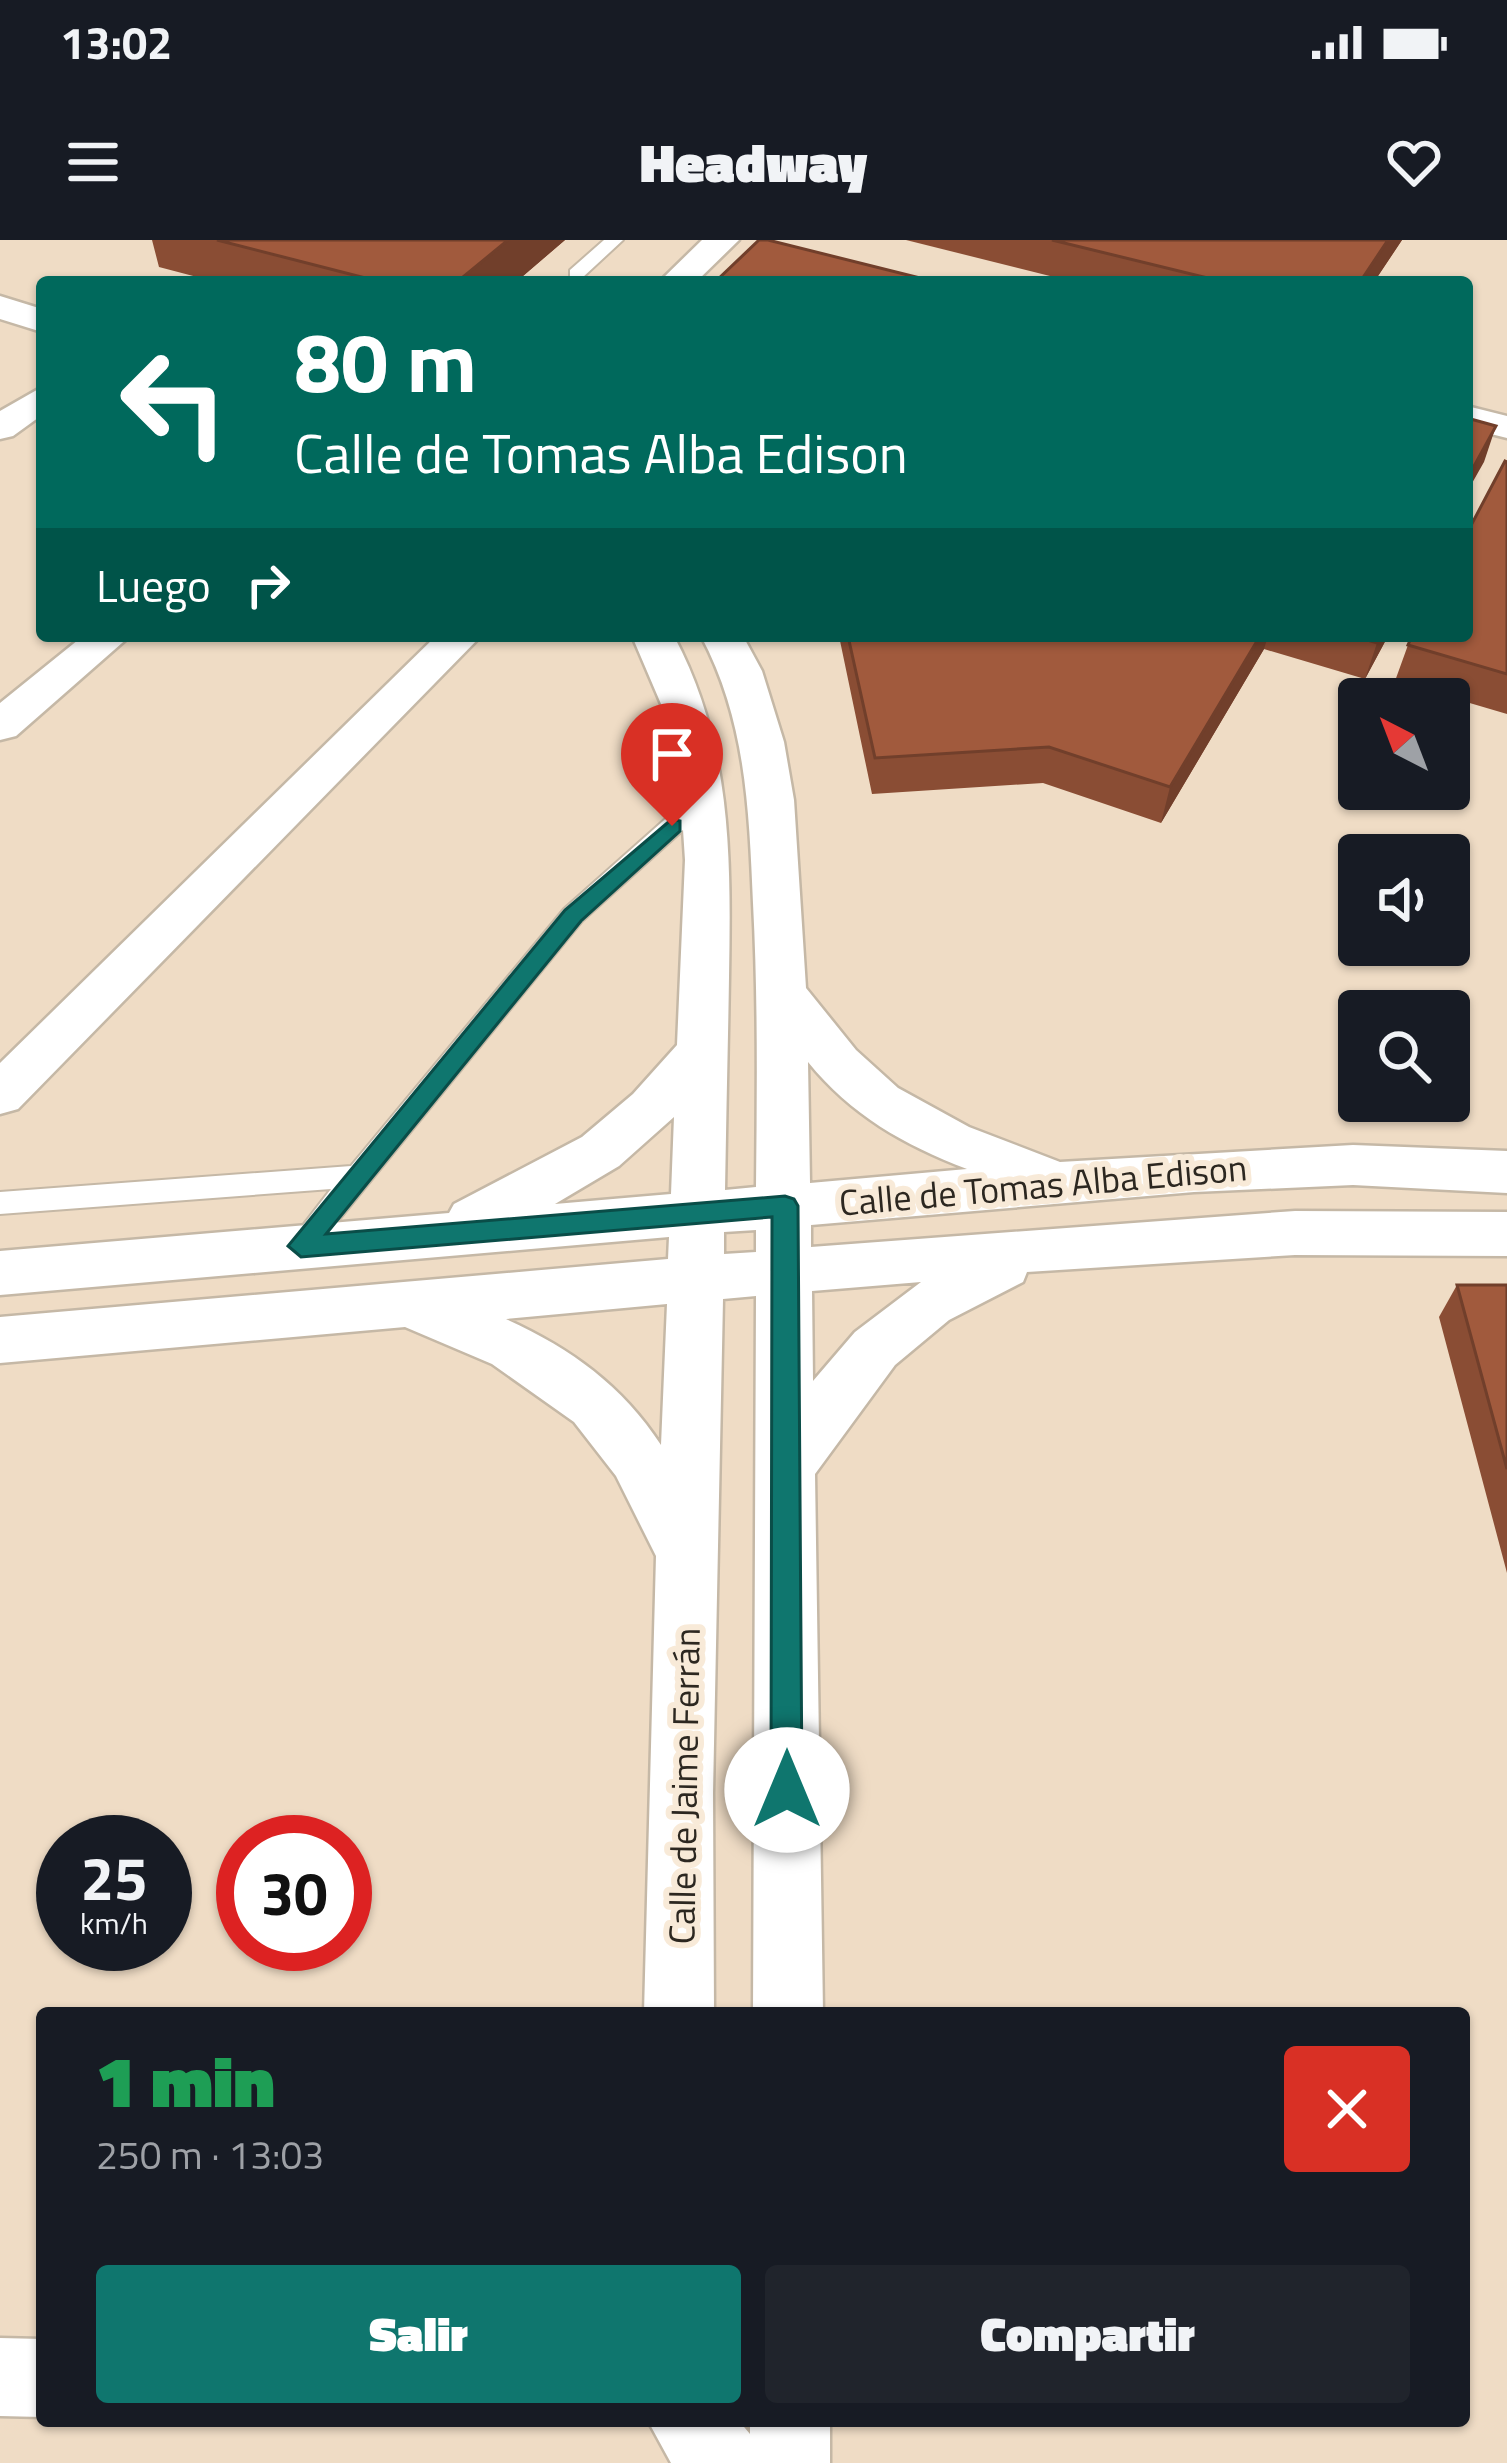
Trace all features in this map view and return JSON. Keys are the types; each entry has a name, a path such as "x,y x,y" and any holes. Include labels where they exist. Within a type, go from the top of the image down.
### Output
{"street":[{"path":"683,276 722,240"},
{"path":"0,308 36,319"},
{"path":"0,428 36,402"},
{"path":"1473,418 1507,427"},
{"path":"0,727 102,642"},
{"path":"0,1095 454,642"},
{"name":"Calle de Jaime Ferrán","path":"656,642 683,692 706,796 700,1214 680,1793 680,2007"},
{"path":"725,642 741,671 762,742 771,800 782,992 788,2007"},
{"path":"782,992 844,1070 876,1100 929,1130 1060,1184"},
{"name":"Calle de Tomas Alba Edison","path":"437,1235 605,1151 661,1103 702,1050"},
{"name":"Calle de Tomas Alba Edison","path":"0,1273 1286,1166 1507,1172"},
{"name":"Calle de Tomas Alba Edison","path":"0,1340 1054,1248 1295,1233 1507,1234"},
{"name":"Calle de Tomas Alba Edison","path":"784,1472 832,1396 884,1336 917,1309 964,1283 1054,1248"},
{"name":"Calle de Jaime Ferrán","path":"403,1304 502,1340 586,1398 636,1456 689,1559"},
{"path":"0,2377 36,2378"},
{"path":"670,2463 673,2427"},
{"path":"693,2427 722,2463"},
{"path":"790,2427 790,2463"}],"lane":[{"path":"576,274 614,240"},
{"path":"301,1246 573,915 706,796"},
{"path":"0,1203 358,1176"}],"shaded area":[{"path":"0,240 1507,240 1507,2463 0,2463"}],"building":[{"path":"217,240 508,240 464,276 358,276"},
{"path":"759,240 768,240 912,276 721,276"},
{"path":"1052,240 1388,240 1364,276 1199,276"},
{"path":"1473,420 1496,426 1473,468"},
{"path":"1507,462 1507,674 1408,645 1473,642 1473,522"},
{"path":"849,642 1256,642 1170,787 1049,747 875,758"},
{"path":"1457,1285 1507,1285 1507,1469"}],"route":[{"path":"672,826 573,915 301,1246 785,1206 787,1790"}]}
